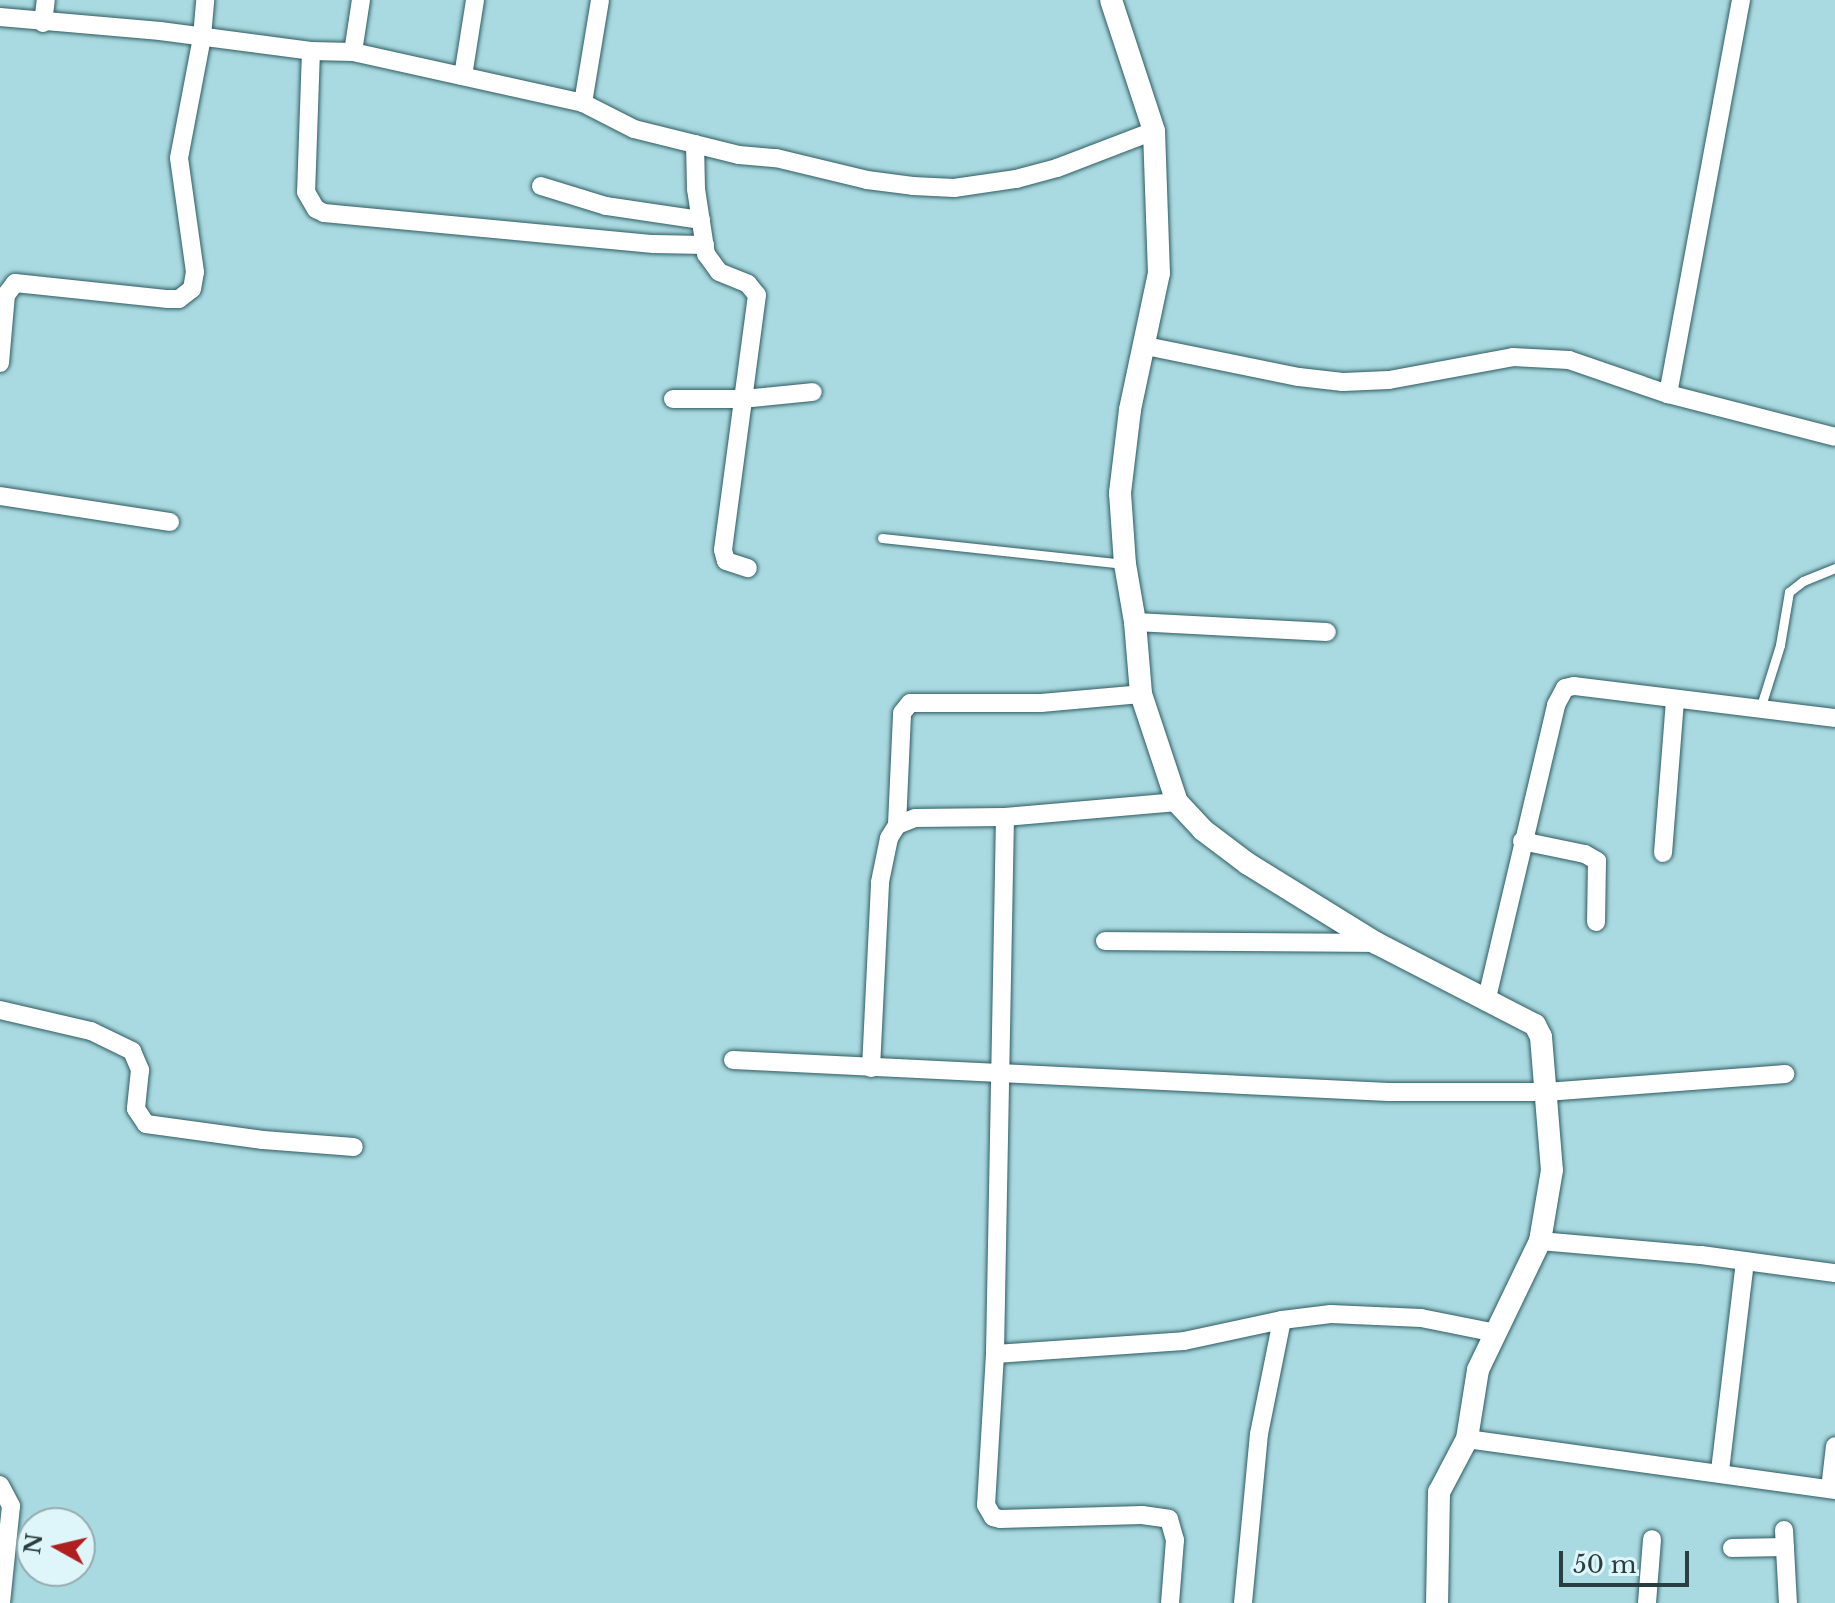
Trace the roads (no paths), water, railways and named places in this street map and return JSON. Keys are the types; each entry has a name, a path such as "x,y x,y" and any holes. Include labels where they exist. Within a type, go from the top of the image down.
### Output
{"street":[{"path":"43,23 46,0"},
{"path":"0,363 6,295 15,283 168,299 179,299 192,289 195,272 179,158 202,37 205,0"},
{"path":"353,52 361,0"},
{"path":"463,76 475,0"},
{"path":"583,103 600,0"},
{"path":"1111,0 1154,131 1159,273 1130,410 1120,493 1125,564 1135,622 1141,694 1177,802 1203,830 1248,864 1376,943 1535,1025 1541,1037 1552,1170 1540,1241 1478,1370 1467,1439 1439,1492 1436,1511 1437,1603"},
{"path":"1668,394 1741,0"},
{"path":"0,17 311,51 353,52 583,103 634,129 739,155 805,163 867,180 954,188 987,185 1057,168 1154,131"},
{"path":"311,51 305,177 306,192 316,209 639,243 705,245"},
{"path":"695,144 701,220 713,267 748,284 757,295 723,550 726,561 748,568"},
{"path":"541,186 606,206 701,220"},
{"path":"1146,346 1299,377 1343,382 1389,380 1513,357 1554,358 1569,360 1668,394 1835,437"},
{"path":"673,399 743,399 813,392"},
{"path":"0,496 170,522"},
{"path":"1135,622 1327,632"},
{"path":"1486,1002 1556,705 1565,688 1574,686 1835,718"},
{"path":"871,1068 880,882 889,838 897,825 902,713 910,703 1041,703 1141,694"},
{"path":"1663,853 1675,699"},
{"path":"897,825 915,818 1005,817 1177,802"},
{"path":"1005,817 995,1354 985,1493 989,1513 1010,1520 1142,1515 1169,1519 1175,1540 1170,1603"},
{"path":"1522,841 1585,854 1597,861 1596,922"},
{"path":"1105,941 1376,943"},
{"path":"0,1010 91,1031 132,1051 140,1070 136,1109 146,1124 263,1140 354,1147"},
{"path":"733,1060 1388,1092 1546,1092 1785,1074"},
{"path":"1540,1241 1835,1273"},
{"path":"1720,1471 1745,1261"},
{"path":"995,1354 1184,1341 1282,1320 1331,1314 1394,1316 1496,1333"},
{"path":"1243,1603 1259,1434 1282,1320"},
{"path":"1467,1439 1720,1471 1833,1490 1835,1446"},
{"path":"0,1485 11,1506 1,1603"},
{"path":"1732,1548 1784,1538 1788,1603"},
{"path":"1647,1603 1652,1539"}],"lane":[{"path":"882,538 1125,564"},
{"path":"1760,709 1780,645 1789,592 1803,581 1835,568"}]}
